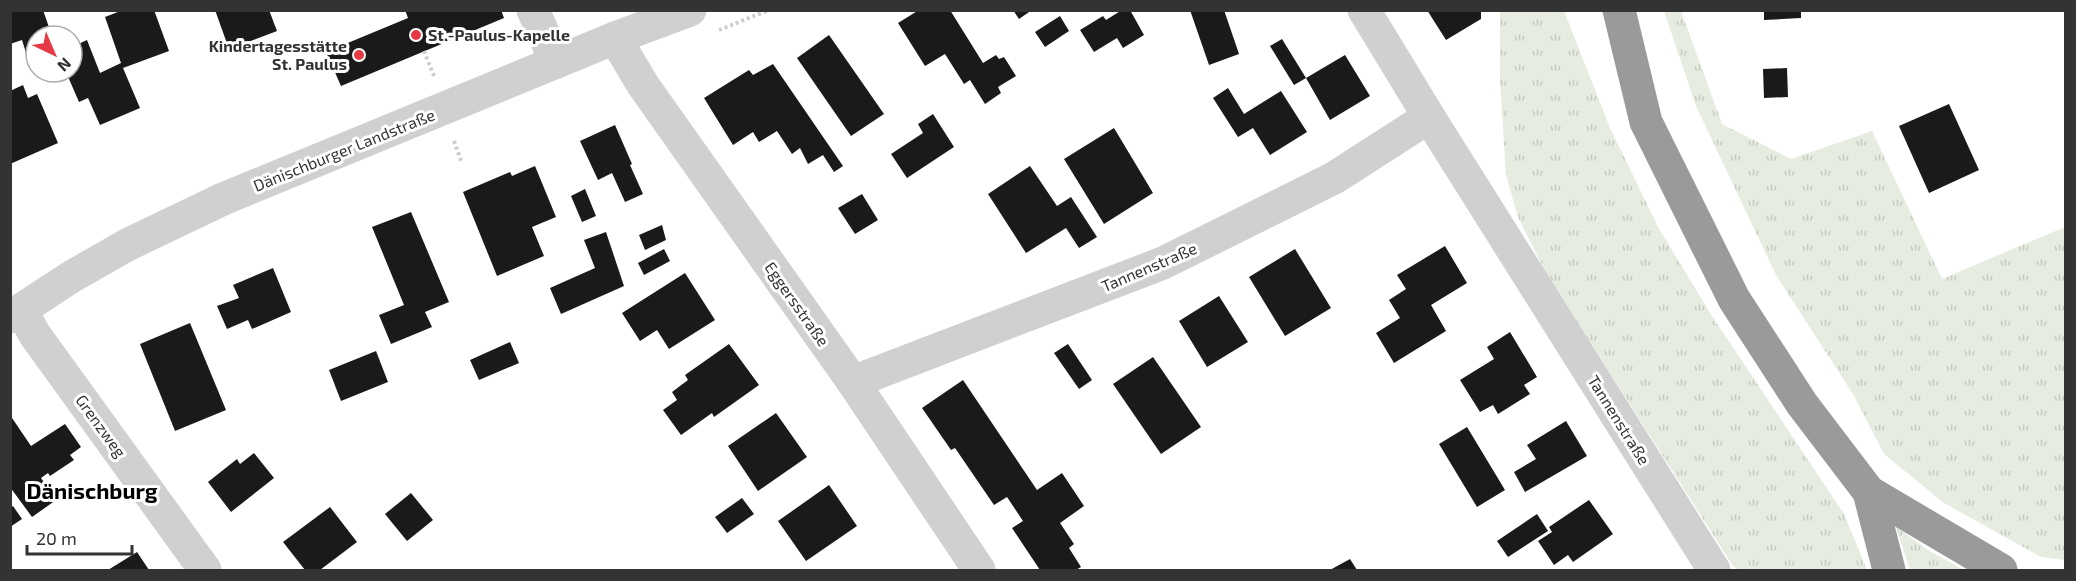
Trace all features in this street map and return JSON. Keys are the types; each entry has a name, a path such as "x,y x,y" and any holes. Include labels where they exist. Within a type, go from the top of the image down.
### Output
{"highway":[{"path":"1618,10 1646,122 1734,299 1802,404 1869,492 2001,570"},
{"path":"1869,492 1889,570"}],"street":[{"path":"533,10 556,62"},
{"name":"Dänischburger Landstraße","path":"16,313 127,244 223,200 556,62 690,10"},
{"name":"Tannenstraße","path":"1364,10 1714,570"},
{"name":"Eggersstraße","path":"615,38 643,85 852,382 979,570"},
{"name":"Tannenstraße","path":"852,382 1163,263 1334,178 1429,117"},
{"name":"Grenzweg","path":"16,313 35,335 204,570"}],"path":[{"path":"452,136 462,163"}],"green space":[{"path":"1500,11 1564,11 1610,128 1658,227 1712,316 1844,514 1867,570 1739,570 1733,566 1545,271 1518,217 1506,175 1500,79"},
{"path":"1664,11 1681,11 1722,124 1791,159 1872,131 1942,279 2065,227 2065,560 2041,557 1944,503 1884,454 1853,394 1776,275 1696,106"},
{"path":"1896,527 1931,552 1964,570 1910,570"}],"building":[{"path":"10,10 43,10 48,24 24,24 24,46 22,40 10,44"},
{"path":"123,10 154,10 169,51 123,68 140,108 100,125 88,98 79,102 71,84 84,84 84,41 87,40 100,73 121,63 105,17"},
{"path":"215,10 269,10 277,31 229,49"},
{"name":"St.-Paulus-Kapelle","path":"405,10 501,10 504,18 341,86 326,52 408,18"},
{"path":"919,10 950,10 983,63 996,55 999,59 1004,57 1016,76 998,87 1001,93 985,104 970,80 964,84 945,54 925,66 898,23"},
{"path":"1013,10 1032,10 1019,19"},
{"path":"1122,10 1130,10 1144,35 1123,48 1117,38 1094,52 1080,30 1103,16 1106,20"},
{"path":"1190,10 1224,10 1239,54 1209,65"},
{"path":"1427,10 1461,10 1462,12 1481,10 1481,19 1446,40"},
{"path":"1764,10 1801,10 1801,18 1764,20"},
{"path":"1060,16 1069,31 1045,47 1035,32"},
{"path":"829,35 884,114 851,136 797,58"},
{"path":"1282,39 1306,78 1294,85 1270,46"},
{"path":"1345,55 1370,96 1330,120 1306,78"},
{"path":"773,64 843,166 834,172 823,155 808,164 800,148 792,154 777,131 759,142 753,132 733,145 704,98 749,70 753,75"},
{"path":"1787,68 1788,97 1764,98 1763,69"},
{"path":"23,85 28,98 37,94 58,143 10,164 10,91"},
{"path":"1228,88 1244,114 1281,91 1307,132 1270,155 1253,128 1238,137 1213,98"},
{"path":"1949,104 1979,170 1929,193 1899,126"},
{"path":"933,114 954,147 907,178 891,154 923,133 918,124"},
{"path":"615,125 643,194 625,202 612,173 598,180 580,141"},
{"path":"1114,128 1153,193 1104,224 1064,159"},
{"path":"535,166 556,217 532,227 544,256 497,276 463,192 510,172 512,176"},
{"path":"1030,166 1057,206 1071,197 1097,237 1079,248 1066,228 1026,253 988,194"},
{"path":"585,189 596,216 582,222 571,196"},
{"path":"862,194 878,220 855,234 838,208"},
{"path":"411,212 449,302 425,312 432,327 391,344 379,315 404,305 372,227"},
{"path":"662,225 666,240 645,250 639,235"},
{"path":"606,232 624,286 561,314 550,288 595,268 584,240"},
{"path":"1445,246 1467,283 1431,305 1446,331 1394,363 1376,333 1400,318 1389,300 1406,289 1397,275"},
{"path":"664,249 670,261 644,275 638,263"},
{"path":"1295,249 1331,308 1285,336 1249,277"},
{"path":"273,268 291,312 252,329 248,320 227,329 217,306 239,298 233,285"},
{"path":"685,273 715,320 669,349 657,330 640,341 622,313"},
{"path":"1219,296 1248,342 1207,367 1179,321"},
{"path":"190,323 226,410 175,431 140,344"},
{"path":"1510,332 1537,377 1524,385 1530,394 1498,414 1493,405 1480,412 1460,380 1494,359 1487,347"},
{"path":"510,342 519,363 479,380 470,360"},
{"path":"729,344 759,385 714,417 712,413 681,435 663,410 677,400 672,392 688,380 685,375"},
{"path":"1068,344 1092,380 1079,389 1054,353"},
{"path":"376,351 388,382 341,401 329,370"},
{"path":"1153,357 1201,427 1161,454 1113,384"},
{"path":"963,380 1037,490 1062,473 1084,506 1060,523 1074,544 1069,548 1081,567 1076,570 1040,570 1012,528 1023,521 1007,497 994,505 955,448 951,450 922,408"},
{"path":"776,413 807,457 758,491 728,446"},
{"path":"10,415 31,446 65,424 81,447 70,455 74,460 50,476 48,473 41,478 56,500 32,517 10,487"},
{"path":"1566,421 1587,456 1525,492 1514,472 1536,459 1527,445"},
{"path":"1467,427 1505,490 1477,507 1439,444"},
{"path":"254,453 274,478 231,512 208,482 237,459 240,464"},
{"path":"829,485 857,526 806,561 778,521"},
{"path":"411,493 433,520 407,541 385,514"},
{"path":"742,498 754,514 727,533 715,517"},
{"path":"1589,500 1613,534 1573,562 1568,555 1554,565 1538,541 1552,532 1549,527"},
{"path":"13,506 22,519 10,527 10,508"},
{"path":"330,507 357,542 320,570 305,570 283,542"},
{"path":"1537,514 1548,531 1508,557 1497,541"},
{"path":"137,552 149,570 108,570"},
{"path":"1350,559 1357,570 1330,570"}],"place":[{"name":"St.-Paulus-Kapelle","path":"416,35"},
{"name":"Kindertagesstätte St. Paulus","path":"359,55"}],"district":[{"name":"Dänischburg","path":"92,491"}]}
